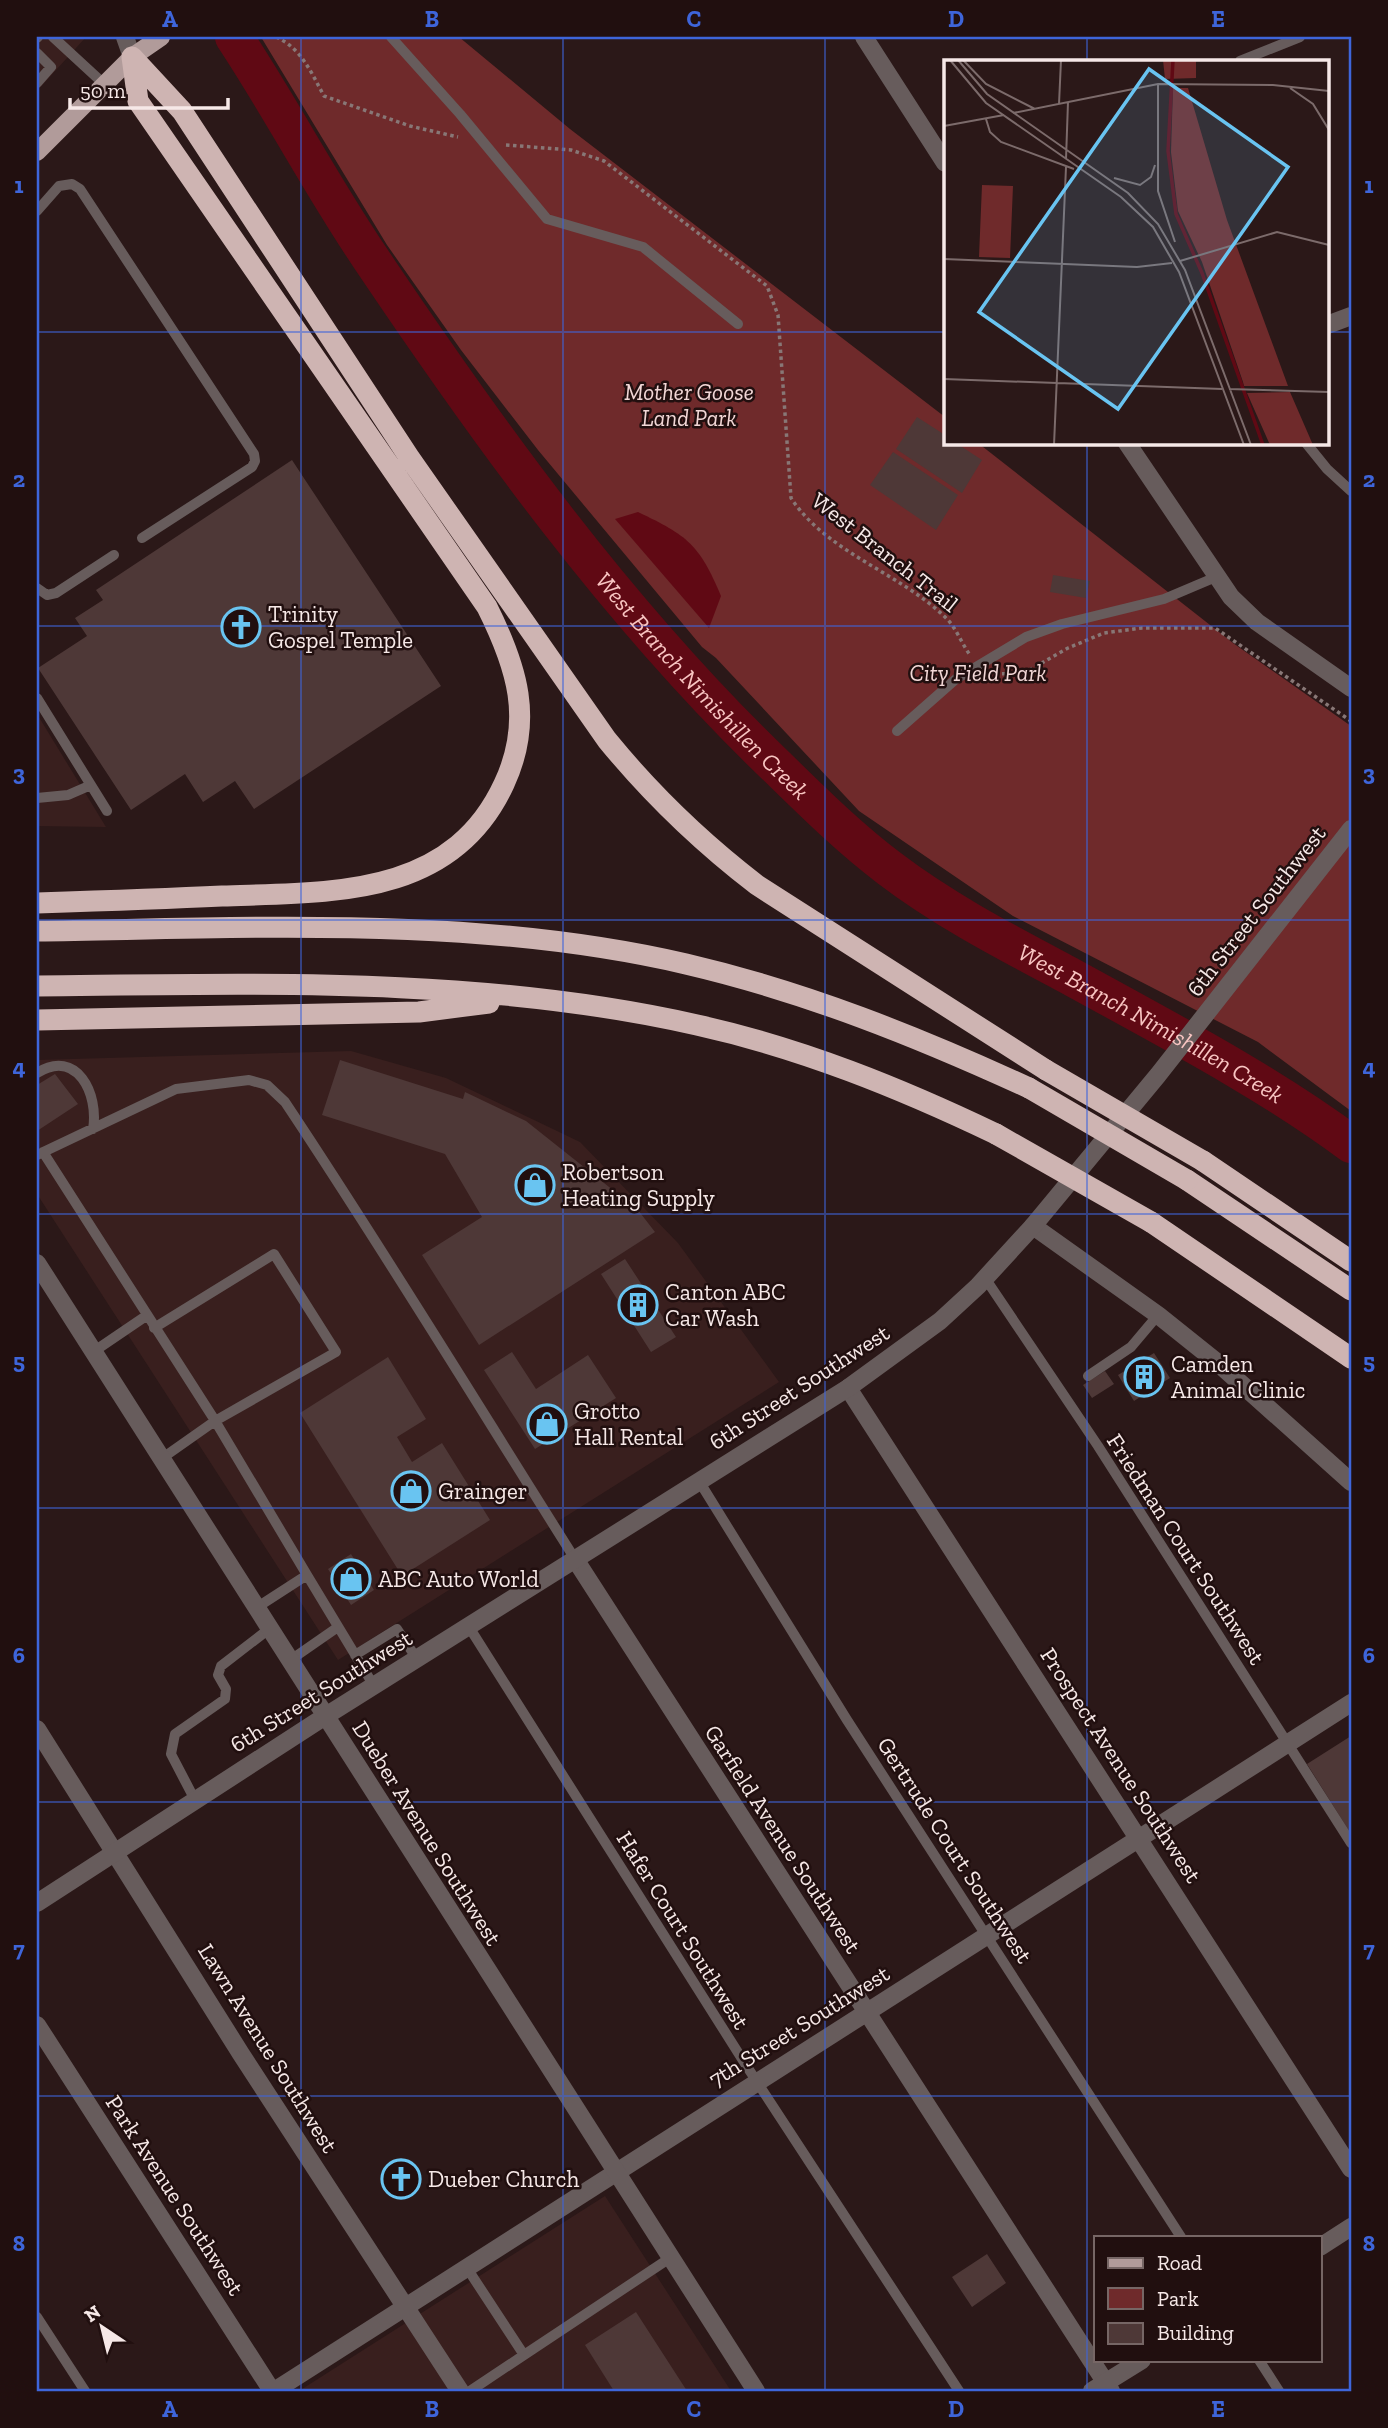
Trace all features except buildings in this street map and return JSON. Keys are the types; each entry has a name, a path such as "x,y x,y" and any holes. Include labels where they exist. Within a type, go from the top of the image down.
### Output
{"highway":[{"path":"37,904 315,893 382,884 433,862 482,822 510,771 519,738 520,716 515,668 487,607 138,101 132,57"},
{"path":"132,57 182,111 409,457 607,740 635,775 705,844 757,885 1046,1070 1203,1161 1351,1261"},
{"path":"37,931 430,931 526,939 698,967 839,1009 937,1046 1029,1088 1187,1180 1351,1290"},
{"path":"37,986 408,988 534,998 639,1013 766,1043 867,1076 996,1134 1151,1222 1351,1358"},
{"path":"37,1020 419,1012 534,998"}],"main road":[{"path":"37,152 132,57 161,37"}],"street":[{"path":"124,37 132,57"},
{"path":"864,37 944,161"},
{"path":"1328,325 1351,316"},
{"path":"1128,444 1231,597 1257,622 1351,688"},
{"name":"6th Street Southwest","path":"37,1903 324,1717 848,1388 940,1321 1033,1226 1157,1075 1351,830"},
{"path":"1033,1226 1158,1315 1218,1363 1351,1482"},
{"name":"Dueber Avenue Southwest","path":"37,1264 756,2391"},
{"name":"Prospect Avenue Southwest","path":"848,1388 1351,2169"},
{"name":"Garfield Avenue Southwest","path":"575,1559 1103,2388"},
{"name":"7th Street Southwest","path":"273,2391 1351,1703"},
{"name":"Lawn Avenue Southwest","path":"37,1729 241,2054 460,2391"},
{"name":"Park Avenue Southwest","path":"37,2025 273,2391"},
{"path":"1322,2246 1351,2227"},
{"path":"1103,2388 1139,2362"}],"lane":[{"path":"53,37 104,85"},
{"path":"391,37 485,143 547,219 643,247 738,324"},
{"path":"1242,60 1300,37"},
{"path":"37,53 51,67 37,83"},
{"path":"37,211 58,186 72,184 80,189 254,454 252,467 142,538"},
{"path":"1307,444 1327,469 1351,491"},
{"path":"37,588 47,595 56,593 114,555"},
{"path":"897,731 956,679 1026,637 1062,624 1164,600 1216,577"},
{"path":"37,698 107,811"},
{"path":"38,795 68,795 90,785"},
{"path":"37,1073 56,1066 70,1069 83,1079 94,1099 93,1129"},
{"path":"374,1686 215,1421 40,1154 176,1089 249,1080 267,1085 281,1097 396,1270 448,1360 575,1559"},
{"path":"154,1328 274,1254 336,1352 215,1421 162,1459"},
{"name":"Friedman Court Southwest","path":"985,1278 1098,1446 1351,1843"},
{"path":"93,1352 146,1315"},
{"path":"1088,1376 1145,1334 1158,1315"},
{"name":"Gertrude Court Southwest","path":"699,1481 847,1720 1180,2236"},
{"path":"256,1608 307,1575"},
{"path":"289,1661 338,1627"},
{"name":"Hafer Court Southwest","path":"469,1627 959,2391"},
{"path":"195,1800 171,1754 175,1734 225,1699 226,1689 218,1675 221,1666 269,1629"},
{"path":"355,1655 397,1629 417,1659"},
{"path":"470,2391 670,2258"},
{"path":"467,2268 524,2356"},
{"path":"37,2316 85,2391"},
{"path":"1260,2362 1279,2391"}],"path":[{"name":"West Branch Trail","path":"276,37 290,43 307,65 324,96 410,126 485,143 570,150 604,161 767,286 778,315 791,498 803,516 903,584 949,621 978,666"},
{"path":"978,666 997,675 1024,673 1068,648 1104,633 1142,628 1215,628 1351,720"}],"shaded area":[{"path":"37,37 86,37 37,91"},
{"path":"638,512 680,535 706,564 721,596 709,628 615,519"},
{"path":"37,714 106,827 37,826"},
{"path":"351,1051 446,1078 580,1142 678,1243 779,1382 338,1660 37,1194 37,1060"},
{"path":"605,2196 731,2391 299,2391"}],"green space":[{"path":"261,37 459,37 570,129 944,416 944,444 979,444 1233,643 1351,726 1351,1111 1258,1042 1013,916 859,811 716,658 702,647 538,450 461,350 387,245"}],"waterway":[{"name":"West Branch Nimishillen Creek","path":"234,37 351,229 509,456 609,585 662,647 775,765 859,844 931,898 1212,1055 1318,1120 1351,1144"}],"place":[{"name":"Trinity Gospel Temple","path":"241,627"},
{"name":"Robertson Heating Supply","path":"535,1185"},
{"name":"Canton ABC Car Wash","path":"638,1305"},
{"name":"Camden Animal Clinic","path":"1144,1377"},
{"name":"Grotto Hall Rental","path":"547,1424"},
{"name":"Grainger","path":"411,1491"},
{"name":"ABC Auto World","path":"351,1579"},
{"name":"Dueber Church","path":"401,2179"}],"park label":[{"name":"Mother Goose Land Park","path":"689,405"},
{"name":"City Field Park","path":"978,673"}]}
